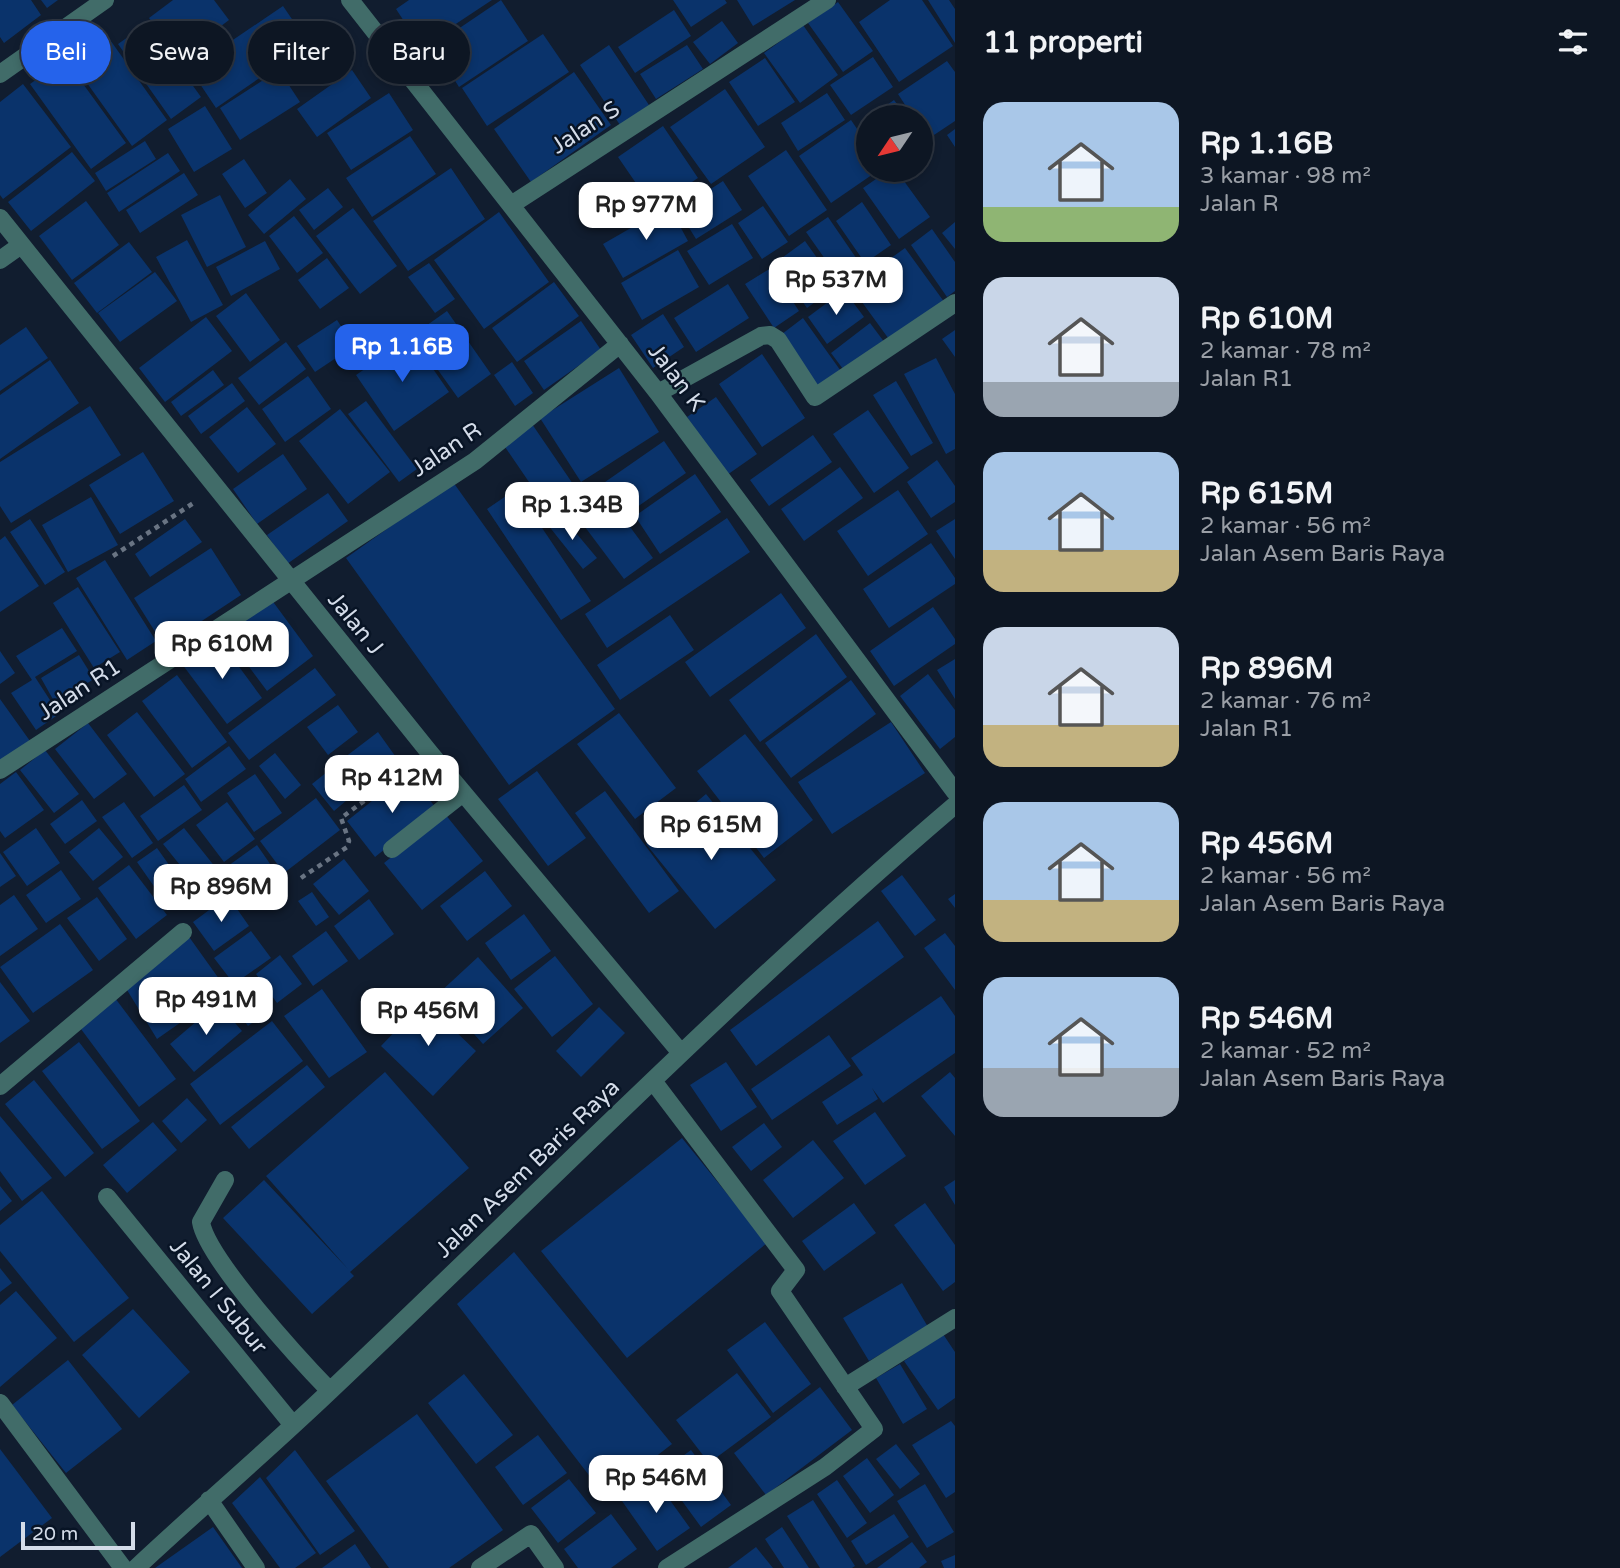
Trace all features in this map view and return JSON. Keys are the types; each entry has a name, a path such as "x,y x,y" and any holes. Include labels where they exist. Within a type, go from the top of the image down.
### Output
{"street":[{"path":"0,74 105,0"},
{"name":"Jalan K","path":"350,0 658,393 955,792"},
{"name":"Jalan S","path":"511,205 827,0"},
{"name":"Jalan J","path":"0,218 429,752 681,1053"},
{"path":"0,260 21,245"},
{"path":"658,393 761,336 770,335 778,340 815,397 955,303"},
{"name":"Jalan R","path":"290,581 475,461 620,344"},
{"name":"Jalan R1","path":"0,770 290,581"},
{"path":"392,849 463,793"},
{"name":"Jalan Asem Baris Raya","path":"136,1568 330,1391 681,1053 879,870 955,805"},
{"path":"0,1086 183,932"},
{"path":"653,1081 796,1270 780,1291 874,1429 825,1467 667,1568"},
{"path":"225,1180 201,1222 209,1244 267,1320 330,1391"},
{"name":"Jalan I Subur","path":"107,1197 293,1425"},
{"path":"845,1387 955,1318"},
{"path":"0,1403 123,1568"},
{"path":"209,1500 256,1568"},
{"path":"480,1568 531,1534 555,1568"}],"path":[{"path":"113,556 216,488"},
{"path":"301,878 347,847 348,836 341,818 429,752"}],"building":[{"path":"0,0 31,0 41,15 33,21 21,21 21,30 4,43 0,37"},
{"path":"41,0 58,0 47,8"},
{"path":"173,0 214,0 229,20 151,21 149,18"},
{"path":"409,0 492,0 460,21 404,21 396,9"},
{"path":"501,0 528,41 470,80 470,21"},
{"path":"673,0 725,0 727,3 691,27"},
{"path":"737,0 795,0 753,26"},
{"path":"890,0 922,0 953,46 899,82 859,22"},
{"path":"928,0 949,0 955,9 955,43"},
{"path":"838,2 873,51 843,72 808,23"},
{"path":"283,6 293,21 261,21"},
{"path":"674,10 691,36 635,73 618,47"},
{"path":"722,21 738,43 710,64 693,42"},
{"path":"803,25 838,75 800,103 764,53"},
{"path":"248,30 248,84 251,84 216,108 200,84 234,84 234,39"},
{"path":"543,34 569,72 487,126 462,88"},
{"path":"125,39 125,54 118,44"},
{"path":"111,41 125,61 125,84 141,84 167,120 132,146 88,84 111,84"},
{"path":"609,45 649,105 620,125 580,65"},
{"path":"687,45 703,69 656,99 640,74"},
{"path":"873,57 893,87 866,105 856,105 856,112 851,115 830,85"},
{"path":"765,58 795,102 758,126 729,82"},
{"path":"947,61 955,72 955,121 933,136 933,105 905,105 898,94"},
{"path":"574,72 611,125 531,182 494,129"},
{"path":"354,73 371,98 317,137 297,109 332,84 354,84"},
{"path":"23,84 71,147 3,199 0,195 0,102"},
{"path":"30,84 83,84 126,143 91,169"},
{"path":"146,84 192,84 201,97 171,119"},
{"path":"257,84 288,84 300,102 240,140 220,108"},
{"path":"725,89 765,147 711,184 670,127"},
{"path":"389,93 413,130 351,170 327,133"},
{"path":"827,93 845,120 798,151 781,123"},
{"path":"205,106 232,149 194,172 168,129"},
{"path":"851,120 856,127 856,182 862,182 831,203 799,156"},
{"path":"663,126 698,178 653,208 618,157"},
{"path":"955,129 955,147 947,135"},
{"path":"410,136 436,174 372,217 346,178"},
{"path":"145,141 156,159 106,191 95,173"},
{"path":"786,150 827,210 789,236 748,176"},
{"path":"72,152 95,181 31,231 8,202"},
{"path":"168,153 180,171 119,212 107,193"},
{"path":"244,159 267,193 245,208 222,174"},
{"path":"451,168 485,219 408,271 373,221"},
{"path":"184,173 198,195 140,233 126,210"},
{"path":"290,179 306,199 264,234 248,215"},
{"path":"723,181 742,210 696,239 678,210"},
{"path":"872,182 905,182 930,217 899,239 863,188"},
{"path":"328,188 343,207 314,230 299,210"},
{"path":"220,195 246,247 207,267 181,215"},
{"path":"86,201 119,245 72,280 39,236"},
{"path":"862,202 891,245 865,263 836,221"},
{"path":"669,206 688,241 623,278 603,244"},
{"path":"763,206 788,242 762,259 738,223"},
{"path":"353,208 397,266 360,294 316,236"},
{"path":"499,212 549,282 484,329 434,260"},
{"path":"294,216 323,253 297,273 269,236"},
{"path":"828,217 863,268 842,283 806,232"},
{"path":"955,222 955,249 942,233"},
{"path":"732,224 753,258 709,285 687,251"},
{"path":"932,229 955,262 955,291 947,297 911,245"},
{"path":"187,240 223,305 191,322 156,257"},
{"path":"265,241 280,269 231,296 216,267"},
{"path":"805,241 837,286 807,308 775,263"},
{"path":"129,242 152,272 97,313 74,283"},
{"path":"905,248 945,303 891,342 851,287"},
{"path":"678,250 699,287 642,320 621,283"},
{"path":"327,258 349,288 320,309 298,280"},
{"path":"429,263 455,299 435,313 408,277"},
{"path":"771,268 799,311 774,328 745,284"},
{"path":"155,272 177,301 120,342 98,313"},
{"path":"554,282 579,316 517,362 492,328"},
{"path":"728,284 749,318 696,352 674,318"},
{"path":"844,290 864,317 827,344 808,317"},
{"path":"246,293 280,340 250,362 216,316"},
{"path":"447,311 491,374 458,398 413,335"},
{"path":"663,314 684,347 653,368 631,335"},
{"path":"206,317 232,351 165,402 139,368"},
{"path":"803,318 843,374 819,392 778,337"},
{"path":"337,320 354,346 315,372 297,346"},
{"path":"581,321 601,350 544,390 524,361"},
{"path":"870,323 885,343 846,373 831,353"},
{"path":"26,327 48,358 0,391 0,345"},
{"path":"955,330 955,357 942,339"},
{"path":"411,337 449,392 394,431 356,375"},
{"path":"286,342 306,369 259,405 238,378"},
{"path":"762,354 805,418 762,447 719,384"},
{"path":"936,358 955,394 955,449 946,454 904,374"},
{"path":"50,360 79,403 0,459 0,395"},
{"path":"512,362 533,393 515,406 494,375"},
{"path":"619,368 659,432 581,482 540,418"},
{"path":"213,370 224,385 181,416 171,402"},
{"path":"308,376 331,409 285,442 262,409"},
{"path":"896,381 933,443 911,456 873,395"},
{"path":"232,383 245,401 201,434 188,416"},
{"path":"716,397 757,454 727,475 687,417"},
{"path":"366,401 417,469 399,482 348,414"},
{"path":"90,406 121,455 11,523 0,506 0,462"},
{"path":"247,407 276,444 238,473 209,437"},
{"path":"340,409 390,472 348,504 299,441"},
{"path":"868,410 909,468 874,493 833,434"},
{"path":"532,424 573,484 544,504 503,444"},
{"path":"813,435 832,462 769,506 750,480"},
{"path":"664,441 686,473 627,514 605,482"},
{"path":"143,452 174,501 120,534 89,485"},
{"path":"283,454 307,489 257,524 233,489"},
{"path":"937,460 955,486 955,502 931,518 907,482"},
{"path":"840,467 863,498 804,541 781,509"},
{"path":"695,474 721,512 660,554 635,516"},
{"path":"453,482 615,709 509,785 346,558"},
{"path":"516,489 591,601 561,620 487,509"},
{"path":"898,490 928,534 868,576 837,531"},
{"path":"328,493 348,521 287,564 267,535"},
{"path":"91,497 118,545 68,572 42,525"},
{"path":"608,497 653,558 624,579 579,519"},
{"path":"561,515 597,558 583,569 548,525"},
{"path":"727,518 750,552 607,648 585,614"},
{"path":"30,519 65,572 45,585 10,532"},
{"path":"185,519 202,542 150,577 135,554"},
{"path":"955,519 955,559 936,531"},
{"path":"5,536 39,586 0,612 0,540"},
{"path":"931,543 955,578 955,584 889,628 863,589"},
{"path":"211,548 241,595 164,646 134,598"},
{"path":"105,560 156,641 127,660 76,578"},
{"path":"78,587 120,652 94,668 53,603"},
{"path":"781,593 806,628 710,697 685,662"},
{"path":"271,599 313,656 267,691 224,633"},
{"path":"933,607 955,639 955,644 894,686 870,651"},
{"path":"670,615 694,650 620,700 597,665"},
{"path":"62,628 77,651 35,677 59,714 36,730 11,693 32,680 16,656"},
{"path":"816,634 847,677 760,742 729,700"},
{"path":"217,637 262,698 227,724 182,664"},
{"path":"0,651 15,673 0,684"},
{"path":"79,655 94,679 55,703 41,678"},
{"path":"955,659 955,699 937,670"},
{"path":"315,668 336,695 249,760 228,733"},
{"path":"928,674 955,710 955,737 940,749 900,696"},
{"path":"177,675 227,742 192,768 142,701"},
{"path":"851,680 876,714 791,778 765,743"},
{"path":"0,699 30,741 0,761"},
{"path":"338,705 358,732 328,755 307,727"},
{"path":"137,712 185,774 154,797 107,735"},
{"path":"619,713 676,788 635,819 577,744"},
{"path":"891,722 925,773 832,834 798,782"},
{"path":"88,723 127,774 94,799 55,749"},
{"path":"378,732 398,760 357,791 336,764"},
{"path":"745,734 813,820 764,858 697,771"},
{"path":"229,746 246,769 201,802 185,779"},
{"path":"45,750 79,794 54,813 20,770"},
{"path":"275,753 301,785 285,799 259,766"},
{"path":"332,768 353,795 334,811 312,784"},
{"path":"537,771 586,838 548,866 498,799"},
{"path":"16,772 44,810 5,838 0,831 0,784"},
{"path":"408,772 436,808 375,857 347,821"},
{"path":"255,774 282,813 254,832 227,793"},
{"path":"184,785 202,810 158,841 140,816"},
{"path":"605,791 679,891 649,913 575,813"},
{"path":"706,794 776,880 715,929 646,844"},
{"path":"316,798 340,830 284,873 260,841"},
{"path":"82,800 97,821 65,844 50,824"},
{"path":"124,802 153,843 132,858 102,817"},
{"path":"227,802 255,839 224,862 196,825"},
{"path":"445,814 483,861 422,910 384,863"},
{"path":"36,828 60,863 27,886 3,852"},
{"path":"99,828 123,857 93,881 69,852"},
{"path":"184,828 216,868 196,885 163,844"},
{"path":"257,845 275,871 239,896 221,871"},
{"path":"157,848 187,890 167,905 137,862"},
{"path":"0,853 16,876 0,887"},
{"path":"344,859 369,891 339,915 313,884"},
{"path":"129,865 167,915 136,939 98,888"},
{"path":"61,870 81,899 46,923 26,895"},
{"path":"485,871 512,906 467,941 440,906"},
{"path":"902,875 936,920 915,936 881,891"},
{"path":"312,892 329,917 316,926 298,901"},
{"path":"955,894 955,908 948,899"},
{"path":"14,895 38,929 0,956 0,905"},
{"path":"228,896 249,926 214,951 193,922"},
{"path":"97,897 127,939 99,961 67,918"},
{"path":"369,899 394,934 359,960 334,926"},
{"path":"524,914 551,951 511,980 485,943"},
{"path":"878,921 904,957 756,1066 730,1030"},
{"path":"60,924 93,970 33,1013 0,967"},
{"path":"251,931 271,958 234,984 214,958"},
{"path":"326,931 348,961 313,986 292,956"},
{"path":"945,933 955,946 955,990 924,948"},
{"path":"187,934 227,990 157,1039 127,990"},
{"path":"280,955 302,984 277,1003 256,974"},
{"path":"555,956 593,1004 552,1037 514,989"},
{"path":"478,957 523,1008 483,1044 438,994"},
{"path":"253,981 272,1008 248,1026 228,999"},
{"path":"0,982 30,1021 0,1043"},
{"path":"322,989 367,1052 329,1078 284,1016"},
{"path":"941,996 955,1016 955,1053 883,1103 872,1088 878,1099 837,1125 822,1102 863,1075 851,1058"},
{"path":"115,998 176,1079 139,1107 78,1025"},
{"path":"424,1001 476,1051 433,1096 381,1046"},
{"path":"218,1003 242,1031 194,1072 170,1044"},
{"path":"599,1007 625,1033 581,1077 556,1051"},
{"path":"272,1021 303,1061 220,1125 190,1084"},
{"path":"829,1035 851,1066 772,1120 751,1089"},
{"path":"79,1042 140,1121 102,1149 42,1071"},
{"path":"726,1062 757,1107 721,1131 690,1085"},
{"path":"307,1065 325,1087 249,1149 231,1127"},
{"path":"385,1072 469,1168 350,1272 354,1276 312,1314 223,1218 264,1180 348,1269 266,1176"},
{"path":"950,1072 955,1078 955,1136 921,1096"},
{"path":"34,1080 94,1153 65,1177 5,1104"},
{"path":"187,1098 207,1120 181,1143 162,1121"},
{"path":"875,1112 906,1156 865,1185 833,1141"},
{"path":"0,1116 52,1178 22,1201 0,1171"},
{"path":"153,1122 177,1150 127,1193 103,1165"},
{"path":"764,1123 782,1147 751,1171 732,1147"},
{"path":"682,1138 767,1243 627,1358 541,1251"},
{"path":"813,1140 844,1178 793,1218 763,1180"},
{"path":"955,1180 955,1205 944,1187"},
{"path":"0,1186 12,1201 0,1211"},
{"path":"42,1191 129,1298 74,1342 0,1251 0,1225"},
{"path":"854,1203 876,1233 824,1271 802,1241"},
{"path":"925,1203 955,1245 955,1282 943,1291 894,1225"},
{"path":"514,1252 672,1444 605,1496 457,1304"},
{"path":"0,1268 12,1283 0,1292"},
{"path":"902,1283 928,1327 869,1361 843,1318"},
{"path":"16,1291 57,1338 0,1387 0,1305"},
{"path":"133,1309 190,1372 139,1418 82,1355"},
{"path":"765,1322 811,1384 773,1413 727,1350"},
{"path":"943,1334 955,1352 955,1398 938,1410 904,1361"},
{"path":"68,1360 122,1429 66,1473 12,1405"},
{"path":"900,1364 927,1409 903,1424 876,1378"},
{"path":"737,1373 771,1417 709,1463 676,1420"},
{"path":"464,1374 513,1435 476,1464 428,1403"},
{"path":"820,1387 852,1430 766,1495 734,1453"},
{"path":"417,1414 503,1530 449,1568 389,1568 326,1481"},
{"path":"951,1421 955,1426 955,1492 946,1498 912,1445"},
{"path":"538,1435 567,1473 523,1505 495,1467"},
{"path":"896,1444 920,1474 900,1489 876,1459"},
{"path":"0,1449 52,1518 0,1557"},
{"path":"295,1450 355,1531 320,1555 266,1478"},
{"path":"691,1450 731,1505 701,1527 661,1472"},
{"path":"867,1458 894,1495 870,1513 843,1476"},
{"path":"260,1477 316,1553 295,1568 280,1568 232,1503"},
{"path":"654,1478 690,1528 657,1551 622,1501"},
{"path":"569,1479 596,1513 558,1543 531,1508"},
{"path":"837,1480 867,1523 847,1538 817,1494"},
{"path":"925,1484 954,1532 927,1548 897,1501"},
{"path":"813,1500 855,1566 852,1568 820,1568 787,1516"},
{"path":"611,1514 637,1549 611,1568 578,1568 564,1549"},
{"path":"894,1514 909,1537 866,1565 851,1541"},
{"path":"213,1527 242,1568 155,1568"},
{"path":"782,1527 809,1568 784,1568 765,1539"},
{"path":"912,1542 927,1562 919,1568 877,1568"},
{"path":"355,1544 371,1568 322,1568"},
{"path":"756,1547 773,1568 728,1568"},
{"path":"955,1555 955,1568 944,1568 941,1561"}]}
